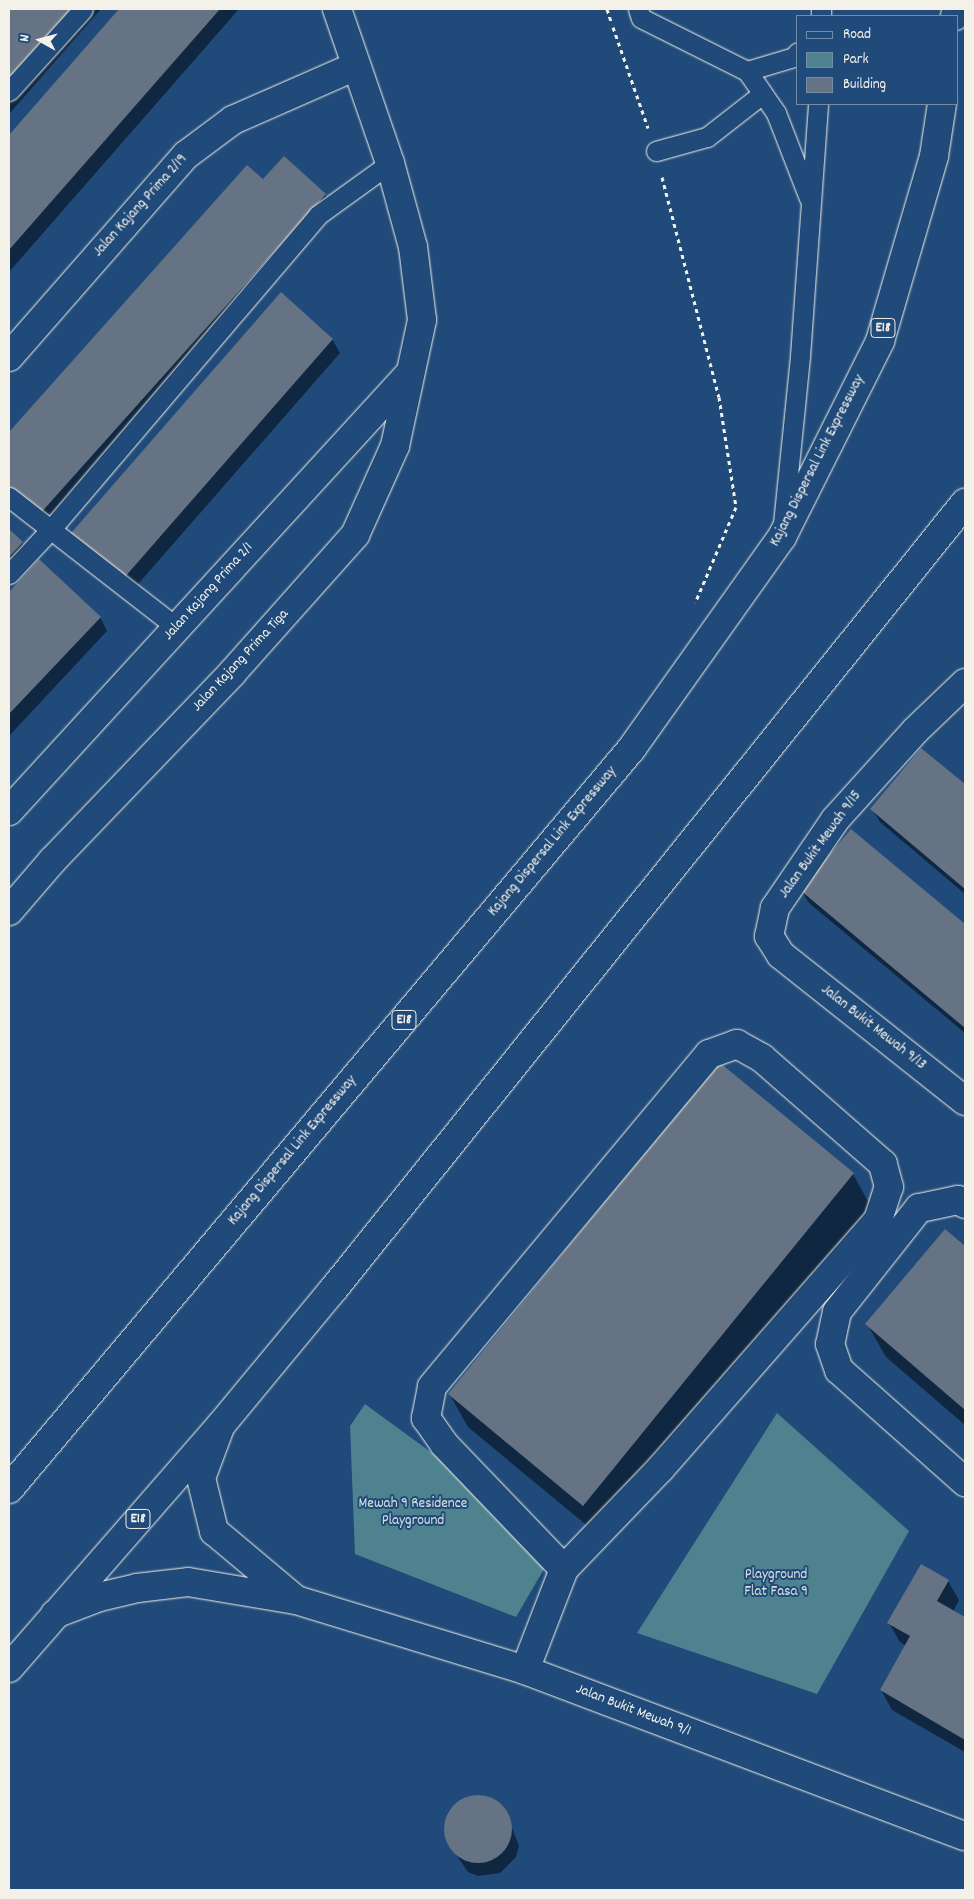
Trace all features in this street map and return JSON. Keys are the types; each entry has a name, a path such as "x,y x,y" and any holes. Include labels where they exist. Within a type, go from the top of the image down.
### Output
{"main road":[{"path":"337,9 390,163 412,246 422,320 410,373"},
{"name":"Jalan Kajang Prima 2/19","path":"9,357 186,155 233,120 356,66"},
{"name":"Kajang Dispersal Link Expressway","path":"9,1489 632,748 782,538 880,341 934,156 942,105"},
{"name":"Jalan Kajang Prima 2/1","path":"9,812 410,373"},
{"name":"Jalan Kajang Prima Tiga","path":"9,911 52,861 232,673 355,535 395,446 410,373"},
{"name":"E18","path":"9,1668 220,1425 965,503"},
{"name":"Jalan Bukit Mewah 9/15","path":"781,955 769,936 775,908 857,794 915,731 960,698"},
{"name":"Jalan Bukit Mewah 9/13","path":"781,955 965,1101"},
{"path":"525,1670 564,1569 660,1469 878,1220 889,1187 883,1164 762,1058 737,1044 709,1054 432,1388 426,1418 444,1444 564,1569"},
{"path":"965,1204 958,1200 919,1208 837,1312 830,1344 839,1370 965,1482"},
{"path":"220,1425 201,1478 214,1531 296,1600"},
{"name":"Jalan Bukit Mewah 9/1","path":"56,1614 109,1594 188,1582 296,1600 525,1670 965,1836"}],"lane":[{"path":"9,91 83,9"},
{"path":"638,9 642,18 747,71 788,139 812,207"},
{"path":"747,71 794,57 796,54"},
{"path":"656,151 707,137 762,94"},
{"path":"782,538 812,207 818,105"},
{"path":"9,574 51,529 318,215 390,163"},
{"path":"9,497 176,628"}],"path":[{"path":"607,9 656,151 719,396 736,507 694,605"}],"green space":[{"name":"Mewah 9 Residence Playground","path":"365,1404 558,1545 516,1617 355,1554 350,1426"},
{"name":"Playground Flat Fasa 9","path":"777,1413 909,1531 817,1694 637,1633"}],"building":[{"path":"9,9 82,9 9,93"},
{"path":"119,9 220,9 9,250 9,135"},
{"path":"284,156 326,194 38,516 9,489 9,432 247,165 263,179"},
{"path":"281,292 333,339 117,586 65,540"},
{"path":"9,529 23,542 9,557"},
{"path":"39,559 101,617 9,714 9,592"},
{"path":"921,748 965,784 965,889 870,809"},
{"path":"851,829 965,924 965,1028 800,890"},
{"path":"719,1062 854,1173 583,1506 448,1394"},
{"path":"945,1229 965,1246 965,1410 865,1324"},
{"path":"921,1564 949,1580 937,1601 965,1617 965,1740 880,1690 910,1636 887,1623"},
{"path":"471,1795 485,1795 497,1800 507,1810 512,1822 512,1836 507,1848 497,1858 485,1863 471,1863 459,1858 449,1848 444,1836 444,1822 449,1810 459,1800"}]}
